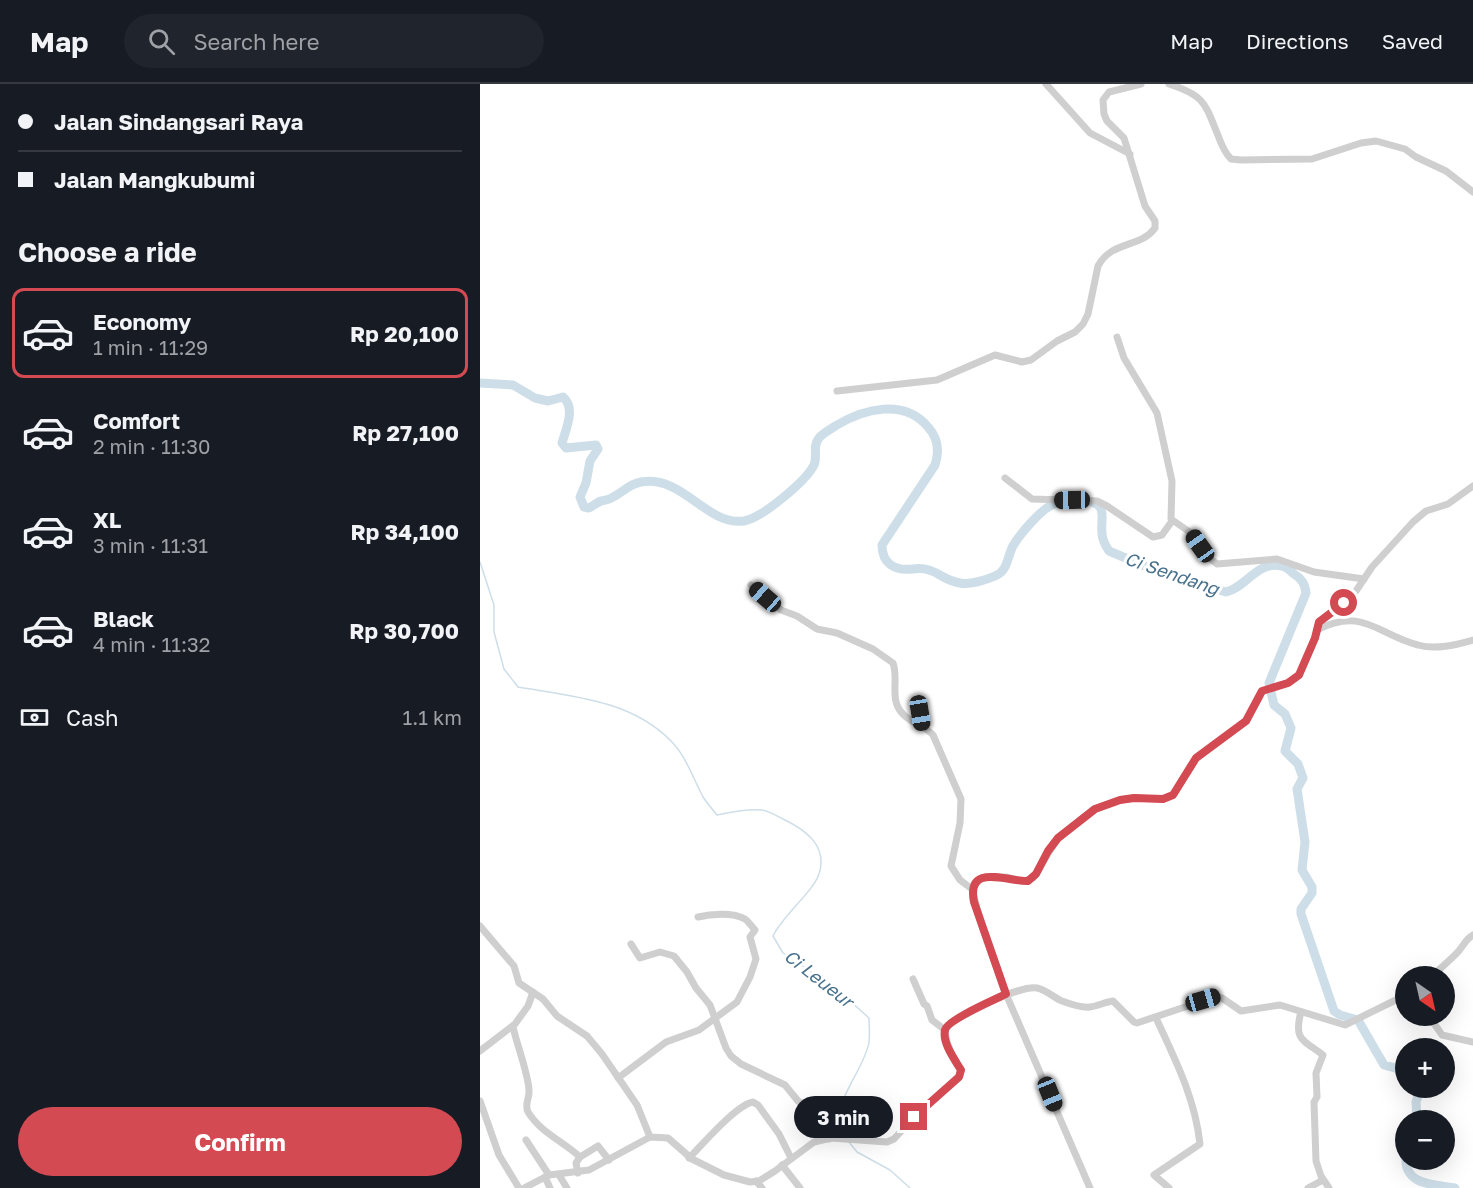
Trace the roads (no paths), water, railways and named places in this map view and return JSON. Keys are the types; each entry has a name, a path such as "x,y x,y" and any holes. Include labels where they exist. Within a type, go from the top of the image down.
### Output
{"street":[{"path":"1046,84 1090,133 1130,154"},
{"path":"837,391 937,380 995,355 1026,362 1075,332 1088,314 1101,260 1109,251 1145,237 1155,228 1155,221 1145,206 1122,134 1105,118 1103,100 1109,93 1141,84"},
{"path":"1169,84 1189,90 1203,102 1225,151 1231,159 1312,159 1361,143 1376,141 1405,148 1416,157 1446,171 1473,192"},
{"path":"1117,337 1124,358 1157,413 1171,476 1170,514 1172,521 1189,530 1209,558 1217,564 1277,559 1314,572 1364,579"},
{"path":"1005,478 1032,499 1097,501 1153,537 1160,537 1172,521"},
{"path":"972,889 980,879 988,877 1006,877 1023,881 1033,878 1058,838 1095,809 1120,800 1163,799 1173,795 1196,758 1246,721 1260,694 1266,688 1288,683 1299,675 1322,619 1352,597 1372,567 1413,522 1426,511 1448,504 1473,486"},
{"path":"751,585 781,610 797,616 817,629 837,633 873,649 891,661 895,668 893,684 897,705 904,716 928,729 937,742 961,799 960,823 951,866 960,880 972,889 981,923 1006,994 1090,1188"},
{"path":"1317,630 1335,622 1364,622 1408,642 1424,646 1445,647 1473,640"},
{"path":"920,713 922,726"},
{"path":"618,1078 666,1042 699,1030 737,1002 750,977 756,958 750,937 755,930 741,918 713,913 698,917"},
{"path":"480,926 509,960 519,982 543,999 553,1013 587,1036 642,1114 650,1137"},
{"path":"1441,966 1458,953 1467,939 1473,935"},
{"path":"631,944 640,958 660,952 674,956 710,1005 731,1056 741,1064 785,1085 798,1101 819,1114 830,1133 830,1138"},
{"path":"480,1101 497,1151 521,1188 547,1176 590,1170 650,1137 668,1138 689,1158 724,1175 740,1180 756,1181 814,1142 830,1138 878,1143 894,1139 914,1117 959,1077 961,1070 950,1052 945,1029 930,1017 927,1005 924,1004 914,979"},
{"path":"945,1029 956,1019 1006,994 1038,988 1063,1002 1083,1007 1113,1001 1135,1023 1215,997 1222,998 1244,1012 1280,1005 1342,1025 1395,1001"},
{"path":"480,1051 513,1027 525,1012 533,992"},
{"path":"1301,1012 1298,1025 1300,1037 1304,1043 1323,1055 1316,1073 1317,1096 1314,1102 1316,1161 1329,1188"},
{"path":"1156,1017 1189,1093 1197,1119 1200,1144 1154,1174 1168,1188"},
{"path":"1436,1026 1443,1036 1473,1042"},
{"path":"513,1027 529,1087 527,1111 547,1134 566,1145 580,1157"},
{"path":"689,1158 727,1119 744,1105 753,1102 758,1105 779,1134 790,1158"},
{"path":"526,1140 547,1176 550,1188"},
{"path":"578,1173 576,1163 580,1157 598,1146 609,1160"},
{"path":"782,1165 800,1188"},
{"path":"559,1175 567,1188"},
{"path":"1308,1188 1323,1179"},
{"path":"756,1181 762,1188"}],"waterway":[{"name":"Ci Sendang","path":"480,383 513,385 535,398 548,401 563,397 569,407 569,419 562,443 566,448 596,445 598,449 590,461 586,483 580,497 584,507 589,508 610,499 637,483 656,482 670,486 718,516 744,521 772,506 802,480 814,465 816,444 823,434 859,414 884,409 896,409 918,418 931,431 938,449 935,465 882,545 884,557 891,565 901,569 933,571 947,579 964,583 991,578 1002,571 1016,541 1035,518 1052,505 1068,502"},
{"name":"Ci Sendang","path":"1087,501 1098,505 1101,509 1103,538 1109,551 1161,573 1226,592 1273,565 1285,567 1303,582 1306,593 1269,683 1274,705 1285,714 1291,728 1285,751 1298,764 1303,778 1297,789 1305,842 1302,870 1312,887 1312,893 1301,909 1301,914 1334,1011 1358,1020 1384,1065 1395,1068"},
{"name":"Ci Leueur","path":"480,562 494,605 494,632 504,669 518,687 579,697 619,708 638,717 655,727 676,747 703,797 717,815 751,810 767,811 800,828 818,847 821,864 816,881 773,936 783,953 838,990 869,1018 866,1054 840,1111 840,1123 844,1135"},
{"name":"Ci Sendang","path":"1416,1110 1417,1098"},
{"name":"Ci Leueur","path":"849,1142 857,1152 890,1170 910,1188"},
{"name":"Ci Sendang","path":"1408,1170 1421,1182 1455,1188"}]}
